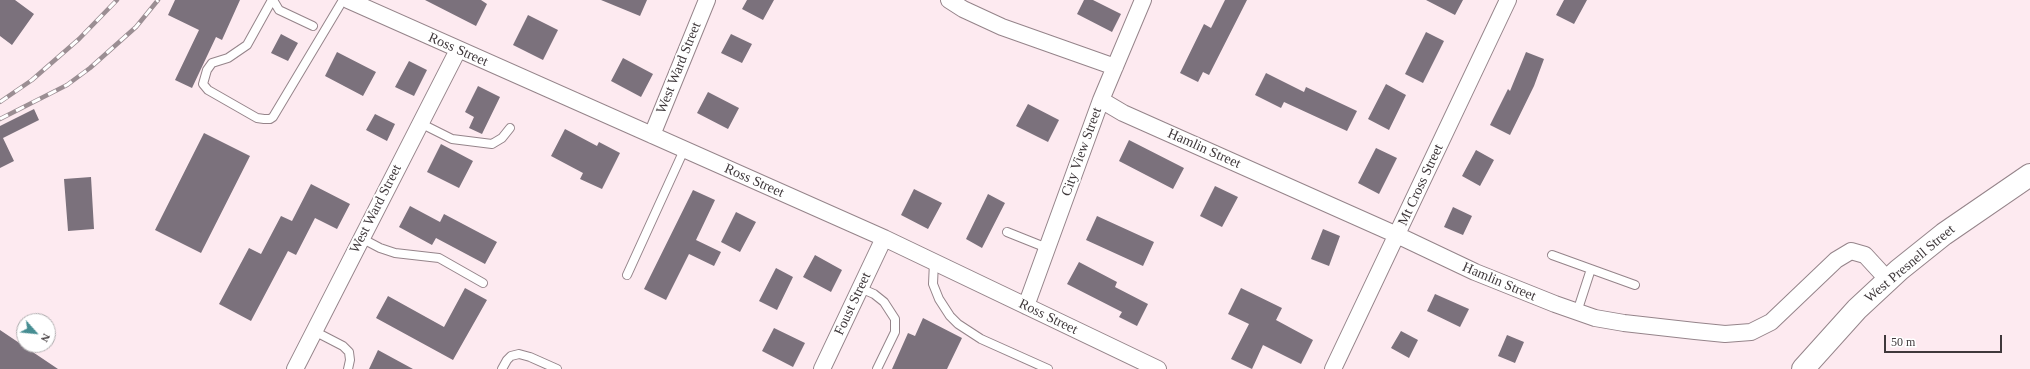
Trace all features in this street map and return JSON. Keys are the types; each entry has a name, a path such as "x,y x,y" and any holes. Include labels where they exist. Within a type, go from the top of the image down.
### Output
{"main road":[{"name":"West Presnell Street","path":"1803,369 1857,309 1888,280 1944,234 2014,184 2030,175"}],"street":[{"name":"Ross Street","path":"348,0 884,238 1158,369"},
{"name":"West Ward Street","path":"652,136 707,0"},
{"path":"948,0 963,9 1002,26 1115,67"},
{"name":"City View Street","path":"1026,306 1102,100 1143,0"},
{"name":"Mt Cross Street","path":"1334,369 1508,0"},
{"name":"West Ward Street","path":"295,369 458,50"},
{"name":"Hamlin Street","path":"1102,100 1123,113 1397,235 1475,272 1595,318 1624,323 1725,334 1751,332 1771,322 1836,260 1851,251 1865,255 1888,280"},
{"name":"Foust Street","path":"822,369 884,238"}],"lane":[{"path":"313,26 279,10 272,0 247,45 228,58 212,63 207,70 203,84 208,90 257,118 270,119 273,117 343,0"},
{"path":"420,123 452,139 492,144 502,138 510,128"},
{"path":"627,275 684,150"},
{"path":"1007,232 1047,248"},
{"path":"361,238 380,248 396,253 439,258 483,283"},
{"path":"1552,255 1635,284"},
{"path":"934,262 933,284 939,300 950,316 958,324 981,339 1048,369"},
{"path":"1577,312 1591,269"},
{"path":"860,288 874,294 884,302 895,320 895,332 877,369"},
{"path":"314,331 343,346 349,352 350,360 348,369"},
{"path":"502,369 511,356 519,354 530,357 557,369"}],"building":[{"path":"0,0 15,0 34,14 12,45 0,36"},
{"path":"175,0 240,0 222,40 216,37 192,88 175,80 199,30 168,15"},
{"path":"425,0 481,0 487,4 476,26"},
{"path":"601,0 647,0 640,16"},
{"path":"747,0 774,0 763,20 742,9"},
{"path":"1084,0 1093,0 1121,14 1112,32 1077,14"},
{"path":"1225,0 1247,0 1209,75 1203,72 1198,82 1180,73 1204,24 1211,28"},
{"path":"1426,0 1463,0 1455,15"},
{"path":"1564,0 1587,0 1574,24 1556,15"},
{"path":"528,15 558,30 543,60 513,45"},
{"path":"1426,32 1444,41 1423,83 1405,74"},
{"path":"281,34 298,43 288,61 271,53"},
{"path":"731,34 752,44 742,63 721,53"},
{"path":"337,52 376,72 363,96 325,76"},
{"path":"1526,52 1544,59 1534,86 1510,135 1490,125 1508,89 1510,91"},
{"path":"623,58 653,74 641,97 611,81"},
{"path":"409,61 427,70 414,96 395,87"},
{"path":"1266,73 1304,92 1306,87 1357,111 1347,131 1284,102 1281,108 1255,95"},
{"path":"1386,84 1406,95 1389,130 1368,119"},
{"path":"478,86 500,97 482,134 469,128 474,117 465,112"},
{"path":"708,92 739,108 728,129 697,113"},
{"path":"1028,104 1059,120 1048,142 1016,126"},
{"path":"34,109 39,120 3,138 14,161 0,168 0,126"},
{"path":"375,114 395,124 387,141 366,130"},
{"path":"565,129 597,146 599,142 620,153 602,189 580,179 583,173 551,156"},
{"path":"204,133 250,156 201,253 155,230"},
{"path":"1129,140 1184,168 1173,189 1119,161"},
{"path":"441,144 473,161 459,188 427,172"},
{"path":"1376,148 1397,158 1379,194 1358,183"},
{"path":"1476,150 1494,160 1480,186 1462,176"},
{"path":"91,177 94,229 68,231 64,179"},
{"path":"311,184 350,204 337,229 315,218 296,255 288,251 251,321 219,304 249,248 261,254 281,216 292,221"},
{"path":"1215,186 1238,197 1222,227 1200,216"},
{"path":"914,189 942,203 928,229 901,215"},
{"path":"693,190 715,200 696,240 721,252 714,266 689,254 666,300 644,289"},
{"path":"988,194 1005,203 982,248 966,239"},
{"path":"410,206 440,222 444,214 497,242 485,264 436,238 432,245 399,227"},
{"path":"1453,207 1472,216 1463,235 1444,227"},
{"path":"736,212 756,222 740,252 721,242"},
{"path":"1097,216 1154,242 1143,266 1086,240"},
{"path":"1323,229 1340,236 1329,266 1311,259"},
{"path":"815,255 842,270 831,292 803,277"},
{"path":"1079,262 1117,282 1115,287 1148,304 1137,326 1119,317 1122,312 1067,284"},
{"path":"776,268 793,277 777,310 759,301"},
{"path":"465,288 487,300 453,360 376,318 388,296 444,327"},
{"path":"1241,288 1282,308 1276,320 1313,340 1301,364 1263,345 1252,369 1231,359 1249,324 1228,314"},
{"path":"1435,294 1469,309 1460,327 1427,311"},
{"path":"923,318 962,338 947,369 892,369 908,333 915,336"},
{"path":"774,328 805,343 793,367 762,351"},
{"path":"0,330 16,341 16,353 34,353 58,369 0,369"},
{"path":"1401,331 1418,340 1409,358 1391,348"},
{"path":"1507,335 1524,342 1515,363 1498,356"},
{"path":"378,350 413,369 369,369"}],"railway":[{"path":"0,102 32,80 79,39 117,0"},
{"path":"0,119 67,85 90,68 136,27 158,0"}]}
